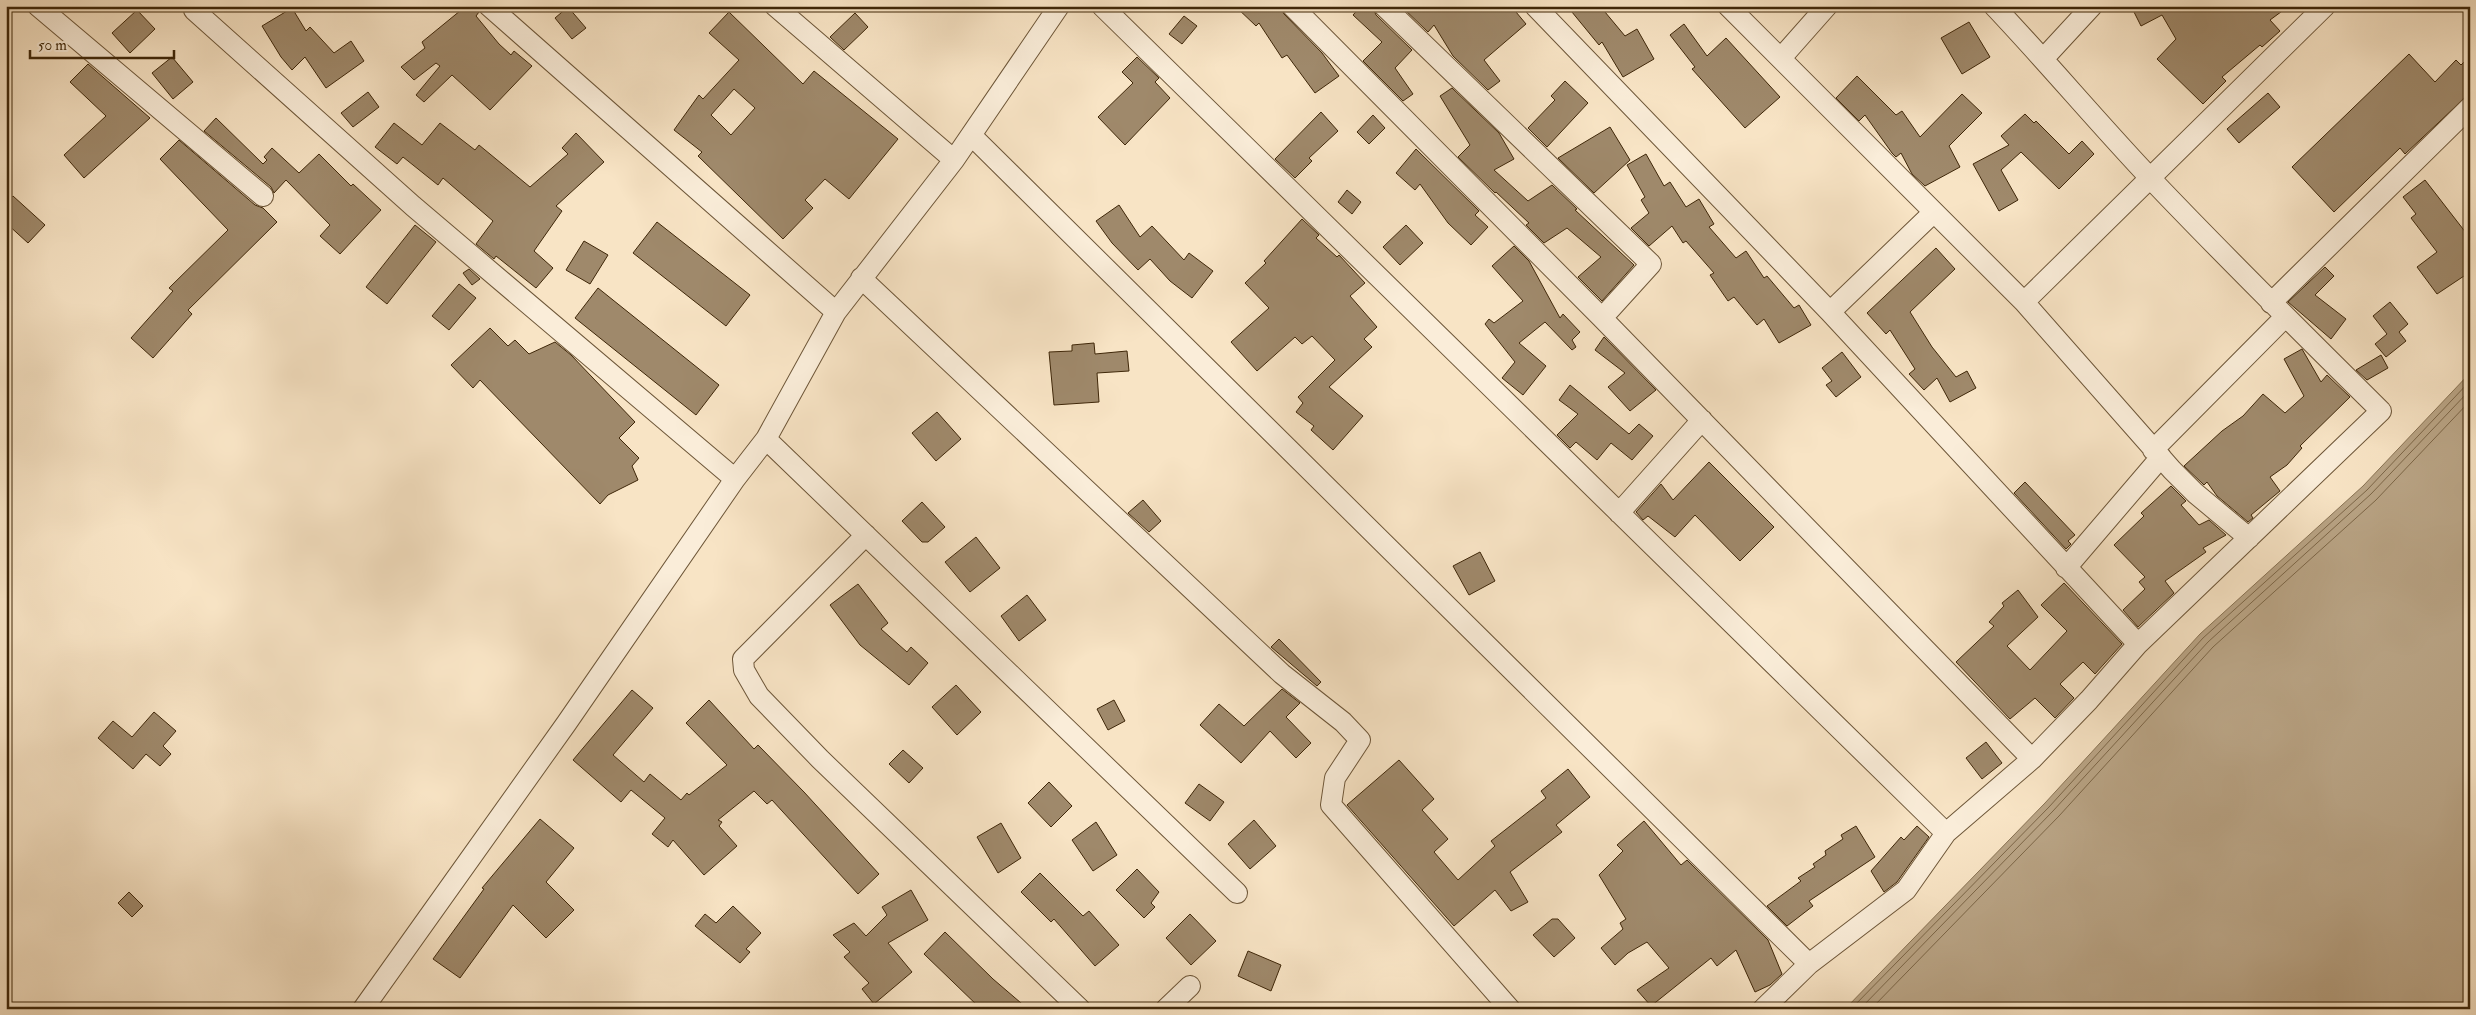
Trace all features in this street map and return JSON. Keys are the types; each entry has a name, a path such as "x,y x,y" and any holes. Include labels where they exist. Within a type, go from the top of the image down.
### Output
{"street":[{"path":"38,6 263,196"},
{"path":"489,6 836,312"},
{"path":"775,6 954,160"},
{"path":"364,1009 566,724 735,479 766,439 836,312 954,160 1059,6"},
{"path":"1102,6 1946,833"},
{"path":"1292,6 1602,318 2032,759"},
{"path":"1384,6 1651,264 1602,318"},
{"path":"1535,6 1830,312 2138,644"},
{"path":"1728,6 2024,302 2157,453 2195,493 2249,538"},
{"path":"1781,58 1827,6"},
{"path":"1763,1009 1809,964 1906,890 1946,833 2032,759 2089,700 2138,644 2382,411 2278,310 2150,179 2044,58 1994,6"},
{"path":"2044,58 2092,6"},
{"path":"2024,302 2325,6"},
{"path":"194,10 413,206 735,479"},
{"path":"2066,568 2157,453 2278,310 2470,107"},
{"path":"971,136 1809,964"},
{"path":"1830,312 1934,212"},
{"path":"862,278 1282,674 1343,722 1360,740 1335,778 1331,805 1510,1009"},
{"path":"1619,513 1702,420"},
{"path":"766,439 1237,894"},
{"path":"866,535 743,658 744,670 759,696 820,759 1080,1009"},
{"path":"1166,1009 1190,986"}],"water":[{"path":"2470,373 2470,1009 1845,1009 2045,803 2200,634 2363,486"}],"building":[{"path":"466,6 477,6 479,12 476,16 499,44 511,55 514,51 532,66 490,110 452,75 424,102 416,95 440,66 436,63 414,80 401,67 425,48 422,42"},
{"path":"1235,6 1280,6 1284,14 1322,53 1339,76 1315,93 1287,55 1282,58 1259,23 1256,26"},
{"path":"1361,6 1372,6 1376,15 1412,50 1395,68 1413,94 1403,101 1363,61 1382,42 1353,15"},
{"path":"1401,6 1511,6 1526,24 1484,60 1500,81 1488,90 1453,56 1434,25 1428,32"},
{"path":"1567,6 1600,6 1625,36 1637,29 1654,59 1623,77 1602,42 1599,45"},
{"path":"2131,6 2289,6 2270,20 2280,31 2222,77 2226,81 2203,104 2157,59 2176,39 2162,15 2141,26"},
{"path":"568,7 586,28 572,39 555,18"},
{"path":"292,8 306,31 310,27 334,53 351,41 364,61 326,88 305,57 292,70 281,57 262,26"},
{"path":"137,10 155,29 130,53 112,33"},
{"path":"729,12 803,84 814,71 898,139 849,199 825,179 805,200 813,208 783,239 698,156 702,152 674,130 699,95 703,99 739,60 709,33","holes":["734,89 755,108 731,135 711,115"]},
{"path":"855,13 868,27 844,50 830,37"},
{"path":"1184,16 1197,26 1182,44 1169,34"},
{"path":"1969,22 1990,57 1962,74 1941,38"},
{"path":"1684,24 1707,56 1726,38 1780,97 1745,128 1692,69 1695,67 1670,35"},
{"path":"2409,54 2435,82 2456,60 2461,65 2470,56 2470,93 2405,154 2400,148 2334,212 2292,167"},
{"path":"172,57 193,82 173,99 152,73"},
{"path":"1137,57 1159,78 1155,82 1170,98 1125,145 1098,117 1133,83 1122,72"},
{"path":"88,64 150,118 84,178 64,155 106,116 70,82"},
{"path":"1857,76 1896,115 1902,111 1920,137 1962,94 1982,113 1949,146 1960,167 1925,186 1912,174 1901,153 1896,157 1892,153 1865,115 1859,121 1836,98"},
{"path":"1565,81 1588,103 1547,147 1528,128 1555,100 1551,96"},
{"path":"1452,88 1499,133 1514,159 1494,170 1528,201 1552,185 1577,209 1575,210 1634,265 1602,301 1578,277 1601,257 1567,228 1544,243 1526,225 1529,223 1458,157 1470,145 1440,96"},
{"path":"368,92 379,107 353,127 341,113"},
{"path":"2268,93 2280,107 2239,143 2227,129"},
{"path":"1321,112 1338,131 1309,158 1312,161 1295,178 1275,159"},
{"path":"2025,114 2034,123 2036,121 2069,154 2082,141 2094,154 2059,189 2021,152 2001,170 2018,200 1999,211 1973,164 2009,145 2001,136"},
{"path":"1373,115 1385,128 1369,144 1357,132"},
{"path":"216,118 263,164 267,160 264,157 272,148 299,173 319,154 351,186 353,184 381,210 340,254 320,236 330,225 286,180 274,193 271,187 204,131"},
{"path":"394,123 422,145 440,123 475,150 479,145 530,187 568,154 562,148 576,133 604,162 556,206 562,211 534,251 553,268 536,288 496,256 494,259 476,244 493,221 443,178 438,185 403,157 397,164 375,147"},
{"path":"1610,127 1630,160 1594,193 1558,158"},
{"path":"179,140 255,205 263,208 277,222 188,310 192,314 153,358 131,338 173,291 169,288 228,230 160,159"},
{"path":"1416,149 1479,211 1475,215 1488,227 1471,245 1448,223 1420,184 1415,190 1396,173"},
{"path":"1646,154 1664,186 1670,182 1686,207 1699,199 1714,224 1709,227 1736,258 1746,251 1764,278 1767,276 1794,308 1799,305 1811,325 1779,343 1764,319 1757,325 1734,297 1728,301 1710,275 1714,273 1686,241 1683,243 1672,226 1649,246 1631,228 1649,213 1641,200 1645,197 1627,165"},
{"path":"2425,180 2470,238 2470,272 2437,294 2417,267 2437,252 2411,218 2416,214 2403,197"},
{"path":"1347,190 1361,202 1352,214 1338,202"},
{"path":"13,196 45,225 28,243 6,223 6,203"},
{"path":"1119,205 1140,237 1152,226 1184,260 1189,253 1213,271 1192,298 1170,281 1150,259 1138,270 1112,243 1096,221"},
{"path":"1302,219 1319,235 1316,238 1337,257 1339,255 1365,283 1350,296 1377,327 1364,339 1372,347 1329,387 1363,416 1333,450 1311,430 1314,426 1296,412 1303,403 1298,397 1335,360 1312,336 1302,344 1295,337 1257,371 1231,342 1269,308 1245,283 1266,263 1264,261"},
{"path":"657,222 750,295 726,326 633,253"},
{"path":"415,225 436,242 387,304 366,287"},
{"path":"1406,225 1423,243 1400,265 1383,247"},
{"path":"584,241 608,255 590,284 566,270"},
{"path":"1514,246 1529,261 1560,318 1563,314 1580,332 1572,340 1576,347 1572,350 1545,322 1519,343 1546,366 1523,395 1502,378 1515,362 1485,324 1489,319 1494,323 1523,301 1492,266"},
{"path":"1936,248 1955,269 1910,312 1932,347 1956,377 1967,371 1976,388 1950,402 1937,378 1924,390 1909,374 1915,369 1890,330 1886,334 1867,313"},
{"path":"2325,267 2334,276 2315,295 2346,319 2331,339 2288,302"},
{"path":"469,269 480,279 472,285 463,273"},
{"path":"459,284 476,298 449,330 432,316"},
{"path":"598,288 719,385 696,415 575,318"},
{"path":"2390,302 2408,324 2399,332 2406,341 2386,357 2375,344 2387,334 2373,316"},
{"path":"490,328 508,346 515,340 529,354 555,342 571,355 635,422 619,438 639,458 632,466 638,480 608,495 600,504 480,380 473,388 451,365"},
{"path":"1604,337 1656,390 1630,411 1608,387 1625,373 1595,350"},
{"path":"1094,343 1095,354 1127,351 1129,371 1097,373 1099,402 1054,405 1049,352 1072,351 1072,345"},
{"path":"2302,349 2321,382 2327,375 2350,397 2300,446 2302,448 2287,465 2270,477 2280,491 2251,515 2253,518 2248,522 2217,496 2207,482 2204,485 2184,466 2222,431 2243,416 2263,394 2285,413 2304,396 2284,359"},
{"path":"1842,352 1861,377 1836,397 1826,385 1832,381 1822,368"},
{"path":"2381,355 2388,368 2367,380 2356,370"},
{"path":"1570,385 1629,434 1639,424 1653,436 1632,460 1611,443 1597,460 1576,442 1570,448 1557,435 1578,414 1559,400"},
{"path":"937,412 961,439 936,461 912,433"},
{"path":"1709,462 1774,527 1740,561 1695,515 1675,537 1648,516 1643,520 1636,512 1661,484 1673,500"},
{"path":"2025,482 2075,535 2068,541 2071,544 2066,549 2014,493"},
{"path":"2171,486 2186,501 2181,505 2199,525 2209,520 2226,535 2203,548 2206,552 2165,581 2174,593 2138,627 2123,610 2145,589 2139,582 2145,577 2114,545 2144,516 2141,513"},
{"path":"1143,500 1161,521 1149,532 1128,513"},
{"path":"922,502 945,527 928,542 922,542 902,521"},
{"path":"976,537 1000,568 970,592 945,562"},
{"path":"1480,552 1495,581 1469,595 1453,566"},
{"path":"2064,583 2122,644 2095,674 2083,662 2060,684 2074,698 2055,718 2035,698 2010,719 1956,662 1994,626 1989,622 2004,606 2002,603 2018,590 2038,617 2007,646 2030,670 2067,631 2041,605"},
{"path":"858,584 888,623 881,629 907,652 911,647 928,663 909,685 860,645 830,605"},
{"path":"1027,595 1046,620 1019,641 1001,616"},
{"path":"1279,639 1321,682 1317,686 1271,647"},
{"path":"956,685 981,712 957,735 932,707"},
{"path":"1282,689 1300,703 1286,717 1311,743 1296,758 1270,731 1241,763 1200,725 1219,704 1244,726"},
{"path":"632,690 653,708 613,755 644,782 650,774 681,800 687,793 689,795 727,765 686,723 709,700 754,749 758,745 804,792 879,874 858,894 772,800 767,804 754,791 718,820 722,822 719,826 737,846 704,875 673,840 668,847 652,834 665,818 631,790 621,802 573,760"},
{"path":"1114,700 1125,721 1108,730 1097,709"},
{"path":"154,712 176,731 163,746 171,754 160,766 146,754 133,769 98,738 113,721 132,737"},
{"path":"1986,742 2002,763 1982,779 1966,758"},
{"path":"903,750 923,768 909,783 889,764"},
{"path":"1399,760 1434,799 1422,810 1448,839 1434,852 1458,880 1495,846 1491,841 1546,798 1541,791 1568,769 1590,797 1556,825 1562,832 1510,872 1528,902 1511,911 1495,890 1454,926 1347,805"},
{"path":"1049,782 1072,806 1051,827 1028,803"},
{"path":"1199,784 1224,802 1210,821 1185,803"},
{"path":"540,819 574,848 546,882 574,910 546,938 513,905 460,978 433,959 484,889 482,888"},
{"path":"1254,820 1276,846 1250,869 1228,844"},
{"path":"1644,821 1681,865 1687,860 1768,940 1782,974 1770,985 1755,992 1736,950 1717,966 1711,958 1651,1006 1637,990 1669,968 1647,942 1628,953 1615,965 1601,948 1623,929 1620,923 1626,919 1599,875 1623,851 1617,845"},
{"path":"1096,822 1117,855 1093,871 1072,840"},
{"path":"1001,823 1021,858 998,873 977,837"},
{"path":"1856,826 1875,857 1809,901 1813,906 1787,926 1767,906 1801,881 1798,878 1815,867 1813,864 1826,855 1825,851 1843,839 1841,835"},
{"path":"1917,826 1929,837 1897,882 1884,892 1871,871 1901,837 1904,840"},
{"path":"1137,869 1159,892 1151,903 1155,907 1144,918 1116,890"},
{"path":"1040,873 1083,916 1089,911 1119,945 1095,966 1054,919 1051,922 1021,892"},
{"path":"911,890 928,920 888,943 912,972 874,1004 862,989 869,983 844,957 850,952 833,935 854,923 866,936 887,915 882,907"},
{"path":"129,892 143,906 132,917 118,903"},
{"path":"733,906 761,933 746,949 750,952 740,963 695,926 705,914 716,923"},
{"path":"1190,914 1216,941 1191,965 1166,938"},
{"path":"1552,919 1558,919 1575,938 1554,957 1533,935"},
{"path":"945,932 993,979 1028,1009 981,1009 924,954"},
{"path":"1248,951 1281,965 1271,991 1238,976"}]}
